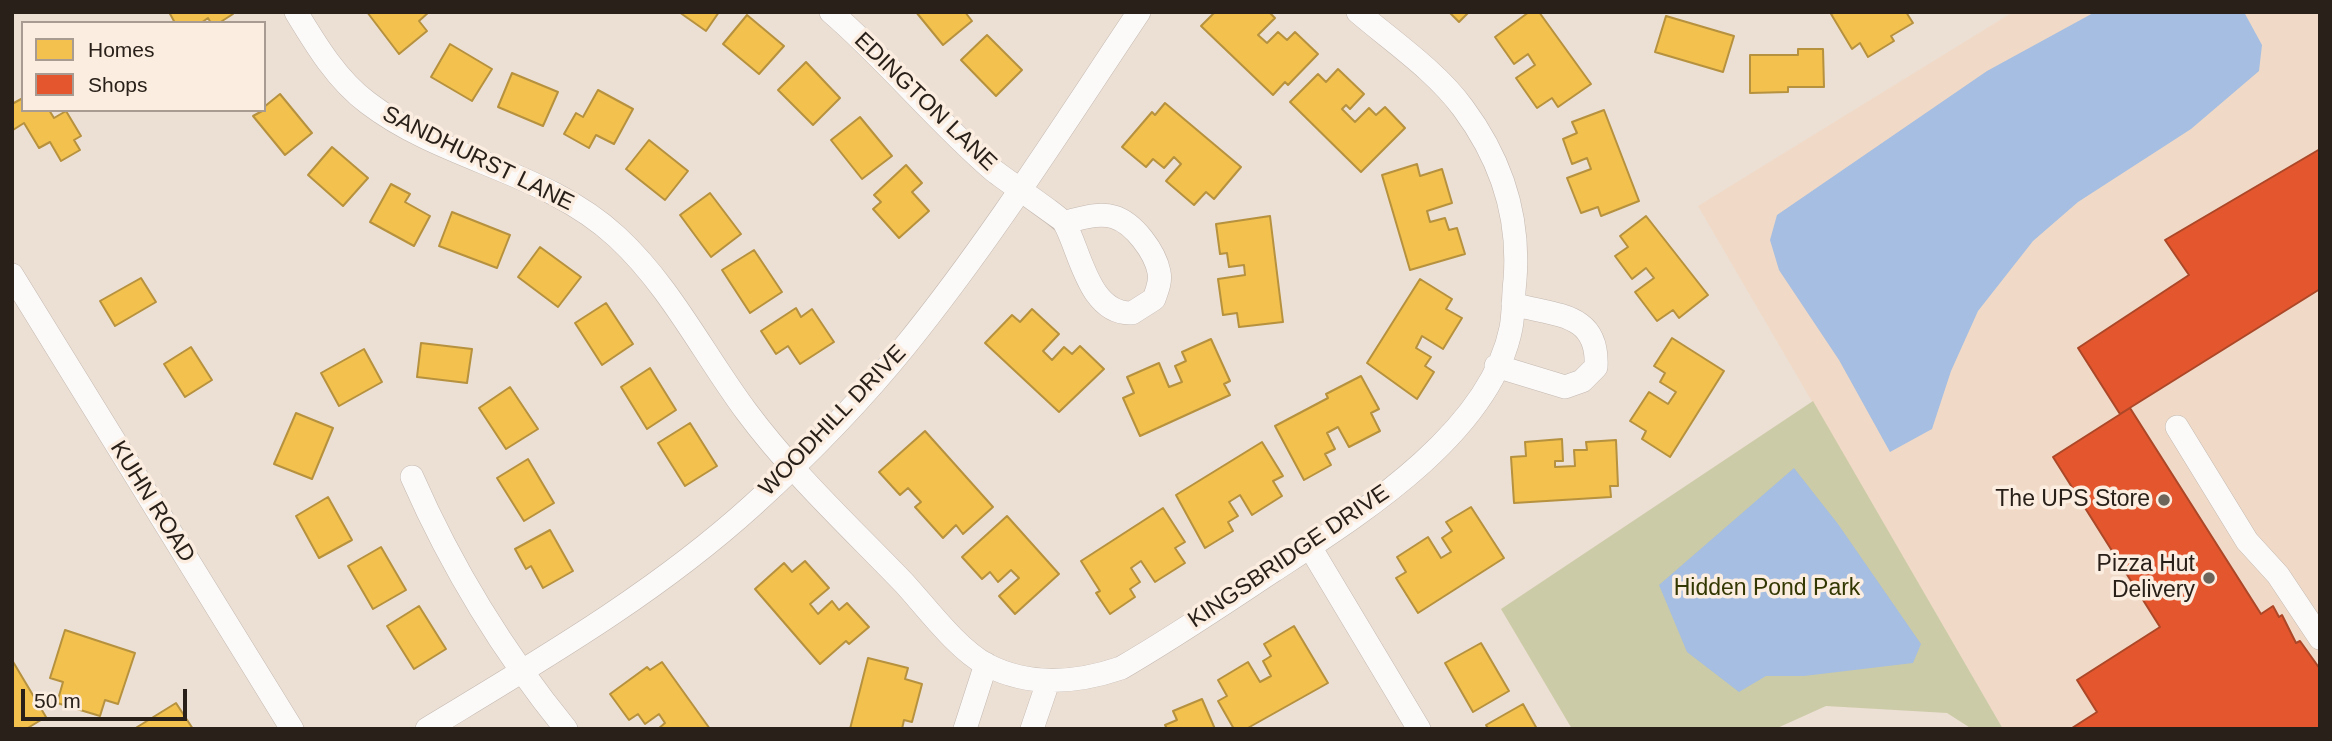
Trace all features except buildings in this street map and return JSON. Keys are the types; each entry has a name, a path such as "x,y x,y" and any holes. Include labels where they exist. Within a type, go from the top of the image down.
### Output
{"street":[{"name":"SANDHURST LANE","path":"296,12 344,82 393,121 564,198 617,237 657,281 745,409 793,466"},
{"name":"EDINGTON LANE","path":"831,12 941,124 1018,192 1065,222"},
{"name":"WOODHILL DRIVE","path":"427,729 520,672 676,569 752,506 834,426 905,346 1018,192 1139,12"},
{"name":"KINGSBRIDGE DRIVE","path":"793,466 948,630 986,664 1011,674 1048,681 1090,678 1121,668 1310,547 1375,502 1440,447 1480,398 1511,328 1517,249 1509,196 1490,149 1452,95 1358,12"},
{"path":"1098,215 1115,217 1129,225 1152,253 1159,272 1154,299 1132,313 1113,309 1089,282 1075,255 1065,222 1098,215"},
{"name":"KUHN ROAD","path":"12,275 292,729"},
{"path":"1496,366 1565,387 1582,381 1596,367 1597,350 1591,332 1580,322 1513,304"},
{"path":"2177,427 2247,541 2277,575 2320,638"},
{"path":"412,477 433,524 520,672 566,729"},
{"path":"1310,547 1419,729"},
{"path":"965,729 986,664"},
{"path":"1032,729 1048,681"}],"shaded area":[{"path":"2013,12 2320,12 2320,729 2003,729 1698,206"}],"green space":[{"name":"Hidden Pond Park","path":"1813,401 2003,729 1972,729 1947,713 1826,706 1775,729 1572,729 1501,609"}],"water":[{"path":"2095,12 2244,12 2262,45 2259,71 2191,129 2078,202 2033,241 1978,311 1951,371 1932,429 1890,452 1839,360 1779,270 1770,240 1777,215 1987,71"},
{"path":"1794,468 1838,524 1921,644 1913,663 1804,676 1766,676 1739,692 1687,652 1659,585"}],"place":[{"name":"The UPS Store","path":"2164,500"},
{"name":"Pizza Hut Delivery","path":"2209,578"}]}
